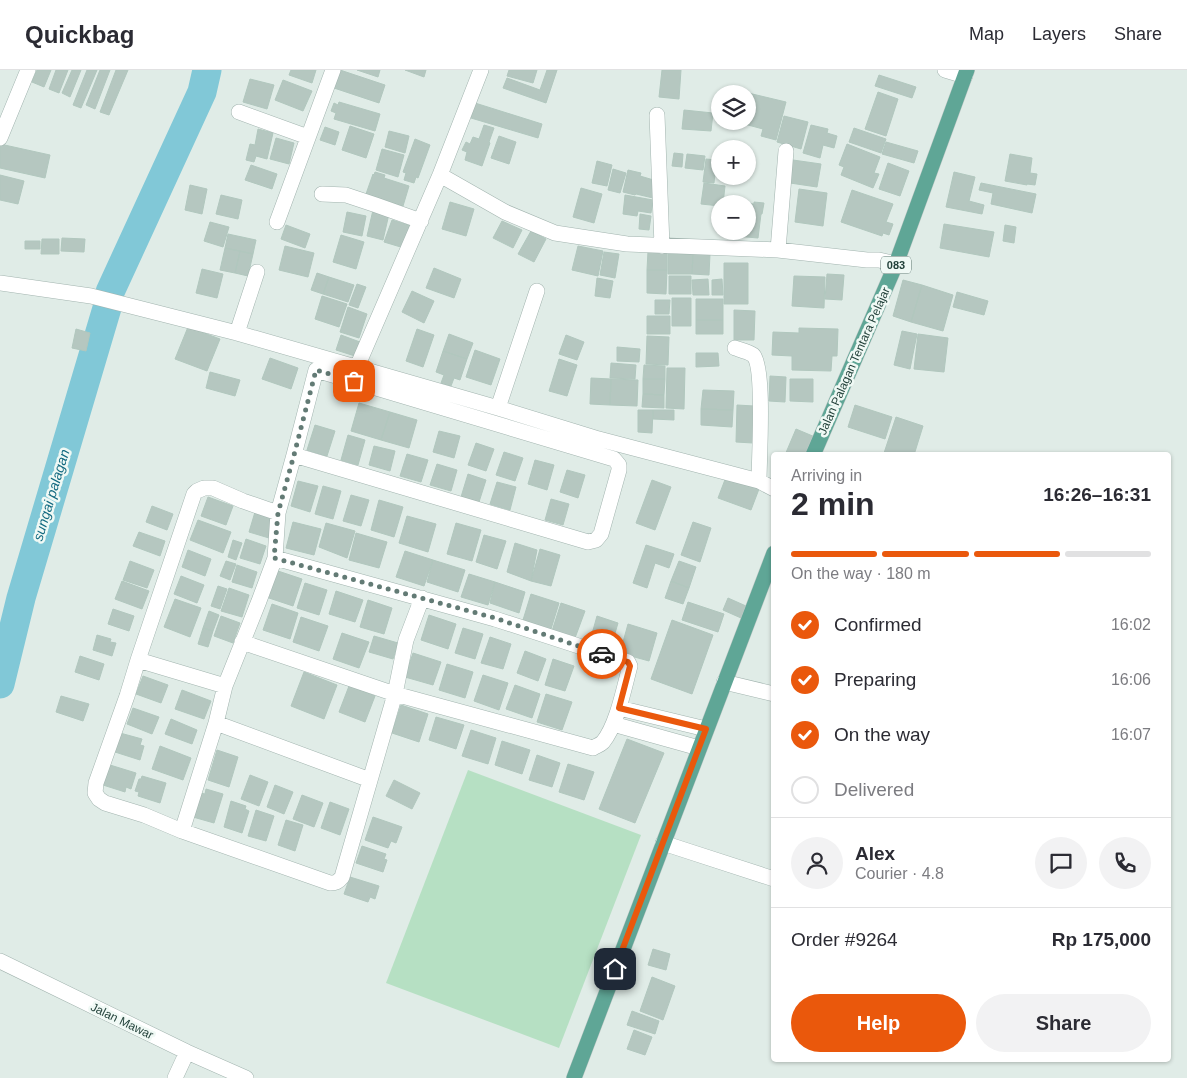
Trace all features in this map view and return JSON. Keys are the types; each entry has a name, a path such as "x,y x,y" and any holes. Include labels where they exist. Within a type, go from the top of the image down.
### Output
{"main road":[{"name":"Jalan Palagan Tentara Pelajar","path":"815,452 896,264 966,73"},
{"path":"574,1078 771,561"}],"street":[{"path":"0,138 28,70"},
{"path":"277,222 333,70"},
{"path":"357,367 421,221 481,70"},
{"path":"945,70 966,73"},
{"path":"239,112 308,137"},
{"path":"657,115 662,246"},
{"path":"778,250 786,151"},
{"path":"440,175 505,212 556,232 627,244 778,250 879,260 896,264"},
{"path":"322,194 346,195 421,221"},
{"path":"237,333 257,272"},
{"path":"0,283 91,296 237,333 595,438 759,481 771,487"},
{"path":"498,408 536,291"},
{"path":"735,348 753,355 757,362 761,406 759,481"},
{"path":"182,831 216,723 225,686 274,558 278,513 316,370 614,459 619,465 619,476 601,534 596,540 588,542 294,455"},
{"path":"523,432 528,417"},
{"path":"278,513 244,502 213,488 197,490 194,494 96,783 95,793 99,799 182,831 330,883 336,883 342,877 395,694 406,640 422,598"},
{"path":"242,642 395,694 593,748 602,743 610,732 619,708 630,666 628,662 495,618 274,558"},
{"path":"138,660 225,686"},
{"path":"724,682 771,693"},
{"path":"619,708 706,729"},
{"path":"216,723 370,780"},
{"path":"613,724 699,748"},
{"path":"663,843 771,878"},
{"name":"Jalan Mawar","path":"0,961 187,1052 246,1078"},
{"path":"174,1078 187,1052"}],"green space":[{"path":"468,770 641,835 559,1048 386,983"}],"building":[{"path":"37,70 51,70 44,87 32,82"},
{"path":"56,70 68,70 59,93 49,89"},
{"path":"72,70 81,70 70,97 62,93"},
{"path":"87,70 97,70 81,108 73,105"},
{"path":"100,70 110,70 95,109 86,105"},
{"path":"116,70 128,70 109,115 100,112"},
{"path":"291,70 316,70 312,83 289,75"},
{"path":"340,70 385,85 379,103 334,88"},
{"path":"357,70 380,70 378,77"},
{"path":"405,70 426,70 424,77"},
{"path":"509,70 537,70 533,83 507,76"},
{"path":"547,70 557,70 546,103 503,88 507,78 540,90"},
{"path":"662,70 681,70 679,99 659,97"},
{"path":"879,75 916,87 912,98 875,86"},
{"path":"250,79 274,85 267,109 243,102"},
{"path":"283,80 312,91 303,111 275,100"},
{"path":"878,92 898,99 886,136 865,129"},
{"path":"756,95 786,102 776,140 761,136 763,129 756,127"},
{"path":"339,102 380,114 375,131 334,119 336,113 331,111 334,103 338,105"},
{"path":"475,103 542,124 538,138 471,118"},
{"path":"684,110 711,113 711,131 682,129"},
{"path":"784,116 808,122 801,149 777,142"},
{"path":"484,125 494,128 482,166 465,160 467,152 462,150 466,142 470,144 473,137 479,139"},
{"path":"811,125 828,129 827,133 837,136 834,148 823,145 820,158 803,153"},
{"path":"350,126 374,134 366,158 342,150"},
{"path":"325,127 339,132 335,145 320,140"},
{"path":"854,128 886,139 881,153 849,142"},
{"path":"258,129 273,133 267,159 256,156 254,162 246,160 250,144 255,145"},
{"path":"389,131 409,136 405,153 385,147"},
{"path":"499,136 516,142 509,164 491,158"},
{"path":"276,138 294,143 289,164 270,159"},
{"path":"415,139 430,145 418,178 416,177 414,183 404,180 406,173 403,172"},
{"path":"886,142 918,151 914,163 882,154"},
{"path":"0,144 50,155 45,178 0,168"},
{"path":"847,144 880,157 874,173 879,174 873,188 841,175 844,167 839,165"},
{"path":"382,149 404,155 398,177 376,170"},
{"path":"674,153 683,154 682,167 672,166"},
{"path":"687,154 705,156 703,170 685,168"},
{"path":"1010,154 1032,158 1030,173 1037,174 1035,185 1005,181"},
{"path":"706,159 711,159 711,183 703,182"},
{"path":"793,160 821,164 817,187 790,183"},
{"path":"597,161 612,165 607,186 592,183"},
{"path":"888,163 909,171 900,196 879,189"},
{"path":"251,165 277,174 272,189 245,180"},
{"path":"613,169 626,173 620,193 608,190"},
{"path":"628,170 641,173 640,176 657,181 653,198 623,192"},
{"path":"375,172 385,175 384,178 409,186 403,206 366,194"},
{"path":"954,172 975,177 969,201 984,205 982,214 946,207"},
{"path":"0,175 24,181 18,204 0,200"},
{"path":"704,183 725,186 724,195 711,195 711,205 701,204"},
{"path":"981,183 1036,194 1032,213 991,204 993,193 979,190"},
{"path":"190,185 207,189 202,214 185,210"},
{"path":"581,188 602,194 594,223 573,217"},
{"path":"799,189 827,193 823,226 795,222"},
{"path":"852,190 893,204 886,222 893,224 889,235 883,233 882,236 841,222"},
{"path":"221,195 242,200 238,219 216,214"},
{"path":"625,195 653,200 651,213 638,211 637,216 623,214"},
{"path":"450,202 474,209 466,236 442,229"},
{"path":"756,202 764,203 758,238 756,238"},
{"path":"373,210 389,214 383,240 367,236"},
{"path":"347,212 366,216 362,236 343,232"},
{"path":"640,214 651,216 649,230 639,229"},
{"path":"392,220 411,226 404,248 384,242"},
{"path":"502,221 522,230 513,248 493,238"},
{"path":"210,222 229,227 223,247 204,241"},
{"path":"944,224 994,232 989,257 940,248"},
{"path":"286,225 310,234 305,248 281,239"},
{"path":"1005,225 1016,227 1014,243 1003,241"},
{"path":"531,231 546,239 534,262 518,254"},
{"path":"228,234 256,240 253,254 225,248"},
{"path":"341,235 364,242 356,269 333,262"},
{"path":"62,238 85,239 84,252 61,251"},
{"path":"42,239 59,239 59,254 41,254"},
{"path":"25,241 40,241 40,249 25,249"},
{"path":"285,246 314,253 308,277 279,270"},
{"path":"578,246 603,251 598,276 572,270"},
{"path":"225,248 240,251 235,273 220,270"},
{"path":"240,251 253,254 248,276 235,273"},
{"path":"648,251 667,251 667,270 647,270"},
{"path":"604,252 619,254 615,278 600,275"},
{"path":"668,254 693,254 692,274 668,274"},
{"path":"693,254 710,254 709,275 692,274"},
{"path":"724,263 748,263 748,304 724,304"},
{"path":"434,268 461,279 454,298 426,288"},
{"path":"202,269 223,274 217,298 196,293"},
{"path":"647,270 667,270 666,294 647,293"},
{"path":"317,273 329,277 323,294 311,290"},
{"path":"827,274 844,275 842,300 825,299"},
{"path":"669,276 691,276 691,294 669,294"},
{"path":"794,276 825,277 824,308 792,306"},
{"path":"329,277 354,285 348,302 323,294"},
{"path":"597,278 613,281 610,298 595,296"},
{"path":"708,279 709,295 693,295 692,280"},
{"path":"722,279 723,295 712,295 712,280"},
{"path":"903,280 922,285 911,322 893,316"},
{"path":"357,284 366,287 358,308 349,305"},
{"path":"922,285 953,295 943,331 911,322"},
{"path":"412,291 434,301 424,323 402,312"},
{"path":"957,292 988,301 984,315 953,307"},
{"path":"322,296 347,304 339,327 315,319"},
{"path":"672,298 691,298 691,326 672,326"},
{"path":"696,299 723,299 723,320 696,320"},
{"path":"655,300 670,300 669,314 655,314"},
{"path":"348,307 367,314 359,338 340,332"},
{"path":"734,310 755,311 754,340 734,340"},
{"path":"647,316 670,316 670,334 647,334"},
{"path":"696,320 723,320 723,334 696,334"},
{"path":"188,327 220,339 207,371 175,359"},
{"path":"799,328 838,329 837,356 832,356 831,371 792,370 792,356 772,355 773,332 799,333"},
{"path":"76,329 90,333 86,351 72,348"},
{"path":"417,329 434,335 423,367 406,361"},
{"path":"902,331 917,334 910,369 894,365"},
{"path":"449,334 473,343 467,359 443,351"},
{"path":"918,334 948,338 944,372 914,369"},
{"path":"341,335 360,342 355,356 336,350"},
{"path":"566,335 584,342 577,360 559,354"},
{"path":"647,336 669,337 668,365 646,364"},
{"path":"617,347 640,349 639,362 617,361"},
{"path":"475,350 500,359 491,385 466,377"},
{"path":"443,351 467,359 460,380 454,378 451,386 441,383 444,375 436,372"},
{"path":"696,353 718,353 719,366 696,367"},
{"path":"270,358 298,368 291,389 262,379"},
{"path":"559,359 577,365 567,396 549,391"},
{"path":"611,363 636,365 635,379 610,378"},
{"path":"644,365 665,366 665,379 643,379"},
{"path":"667,368 685,368 684,409 666,408"},
{"path":"210,372 240,380 235,396 206,388"},
{"path":"770,376 786,377 785,402 769,401"},
{"path":"591,378 611,379 610,405 590,404"},
{"path":"611,379 638,380 637,406 610,405"},
{"path":"643,379 665,379 664,395 643,394"},
{"path":"790,379 813,379 813,402 790,401"},
{"path":"703,390 734,391 733,410 701,409"},
{"path":"643,394 664,395 664,408 642,407"},
{"path":"359,403 390,412 381,440 351,431"},
{"path":"737,405 754,406 753,443 736,442"},
{"path":"855,405 892,417 885,439 848,427"},
{"path":"701,409 733,410 732,427 701,425"},
{"path":"638,410 653,410 652,433 638,432"},
{"path":"653,410 674,410 674,420 653,419"},
{"path":"390,412 417,420 409,448 381,440"},
{"path":"896,417 923,426 915,452 884,452"},
{"path":"315,425 335,431 327,456 307,450"},
{"path":"796,429 815,437 809,452 786,452"},
{"path":"439,431 460,436 454,458 433,452"},
{"path":"348,435 365,440 358,465 341,460"},
{"path":"476,443 494,449 486,471 468,465"},
{"path":"374,446 395,451 390,471 369,465"},
{"path":"504,452 523,458 515,481 496,475"},
{"path":"407,454 428,460 421,482 400,476"},
{"path":"535,460 554,465 547,490 528,484"},
{"path":"437,464 457,470 451,491 430,485"},
{"path":"567,470 585,475 578,498 560,492"},
{"path":"468,474 486,480 479,502 461,497"},
{"path":"726,477 759,489 751,510 718,498"},
{"path":"652,480 671,487 655,530 636,523"},
{"path":"298,481 318,486 310,512 291,506"},
{"path":"497,482 516,487 510,510 490,504"},
{"path":"323,486 341,491 333,519 315,514"},
{"path":"351,495 369,500 361,526 343,521"},
{"path":"208,497 233,506 226,525 201,516"},
{"path":"551,499 569,504 563,525 545,520"},
{"path":"379,500 403,507 394,537 371,530"},
{"path":"152,506 173,514 167,530 146,522"},
{"path":"255,512 275,518 269,538 249,532"},
{"path":"407,516 436,524 428,552 399,543"},
{"path":"198,520 231,532 223,553 190,540"},
{"path":"293,522 321,529 314,555 286,548"},
{"path":"693,522 711,528 700,562 681,555"},
{"path":"326,523 355,531 347,558 319,547"},
{"path":"456,523 481,530 472,561 447,554"},
{"path":"139,532 165,541 160,556 133,546"},
{"path":"356,533 387,542 379,568 349,560"},
{"path":"484,535 506,541 497,569 476,562"},
{"path":"246,539 266,546 260,564 240,558"},
{"path":"233,540 242,543 236,560 228,557"},
{"path":"515,543 537,550 531,581 507,572"},
{"path":"646,545 674,554 669,568 655,563 647,588 633,583"},
{"path":"540,549 560,555 551,586 531,581"},
{"path":"188,550 211,559 205,576 182,567"},
{"path":"405,551 433,560 424,586 396,577"},
{"path":"433,560 465,570 458,592 427,582"},
{"path":"130,561 154,570 147,588 123,580"},
{"path":"226,561 236,564 230,580 220,576"},
{"path":"679,561 696,567 689,588 671,581"},
{"path":"237,565 257,572 252,588 232,582"},
{"path":"275,570 302,579 293,606 266,597"},
{"path":"469,574 495,582 488,605 461,597"},
{"path":"181,576 204,585 197,603 174,594"},
{"path":"122,581 149,591 142,609 115,599"},
{"path":"671,581 689,588 683,604 665,598"},
{"path":"495,582 525,592 519,613 490,603"},
{"path":"305,583 327,590 319,615 297,608"},
{"path":"218,586 227,589 220,609 211,606"},
{"path":"229,588 249,595 242,617 221,611"},
{"path":"336,591 363,600 355,622 329,614"},
{"path":"531,594 559,603 551,629 523,620"},
{"path":"728,598 746,606 741,618 723,610"},
{"path":"175,599 201,608 190,637 164,627"},
{"path":"368,600 392,608 384,634 360,627"},
{"path":"688,602 724,614 718,632 682,620"},
{"path":"561,603 585,611 575,638 552,631"},
{"path":"272,604 298,613 290,639 263,630"},
{"path":"113,609 134,616 129,631 108,624"},
{"path":"209,611 219,615 213,631 203,628"},
{"path":"429,615 456,624 448,649 421,640"},
{"path":"221,616 240,623 233,643 214,636"},
{"path":"597,616 618,623 611,647 590,641"},
{"path":"301,617 328,626 319,651 293,642"},
{"path":"672,620 713,635 692,694 651,679"},
{"path":"628,624 657,633 649,661 620,653"},
{"path":"203,628 213,631 208,647 198,644"},
{"path":"463,628 483,634 475,659 455,653"},
{"path":"342,633 369,642 359,668 333,659"},
{"path":"97,635 111,639 110,642 116,643 112,656 93,650"},
{"path":"374,636 398,643 393,659 369,652"},
{"path":"490,637 511,644 503,669 481,663"},
{"path":"525,651 546,659 538,681 517,673"},
{"path":"413,653 441,662 433,685 405,677"},
{"path":"80,656 104,664 99,680 75,672"},
{"path":"553,659 574,666 565,691 545,685"},
{"path":"447,664 473,672 465,698 439,690"},
{"path":"304,672 337,685 324,719 291,706"},
{"path":"483,675 508,683 499,710 474,701"},
{"path":"143,676 168,685 161,703 136,694"},
{"path":"515,685 540,694 532,718 506,709"},
{"path":"349,686 375,696 365,722 339,712"},
{"path":"182,690 211,701 204,719 175,709"},
{"path":"546,694 572,702 562,730 537,722"},
{"path":"61,696 89,704 83,721 56,712"},
{"path":"401,705 428,714 419,742 392,733"},
{"path":"133,708 159,717 152,734 127,724"},
{"path":"436,717 464,725 456,749 429,740"},
{"path":"171,719 197,730 192,744 165,734"},
{"path":"471,730 496,738 488,764 462,756"},
{"path":"120,733 142,739 140,745 144,746 140,760 115,752"},
{"path":"627,739 664,753 635,823 599,809"},
{"path":"502,741 530,750 522,774 495,765"},
{"path":"160,746 191,758 183,780 152,769"},
{"path":"217,750 238,757 229,787 208,780"},
{"path":"537,755 560,763 552,787 529,780"},
{"path":"568,764 594,772 584,800 559,792"},
{"path":"110,765 136,773 131,789 126,787 125,792 103,785"},
{"path":"250,775 268,782 259,806 241,799"},
{"path":"142,776 166,783 160,803 138,796 139,792 135,791"},
{"path":"394,780 420,793 412,809 386,796"},
{"path":"275,785 293,792 284,814 267,807"},
{"path":"206,789 223,794 214,823 193,817 200,793 205,794"},
{"path":"302,795 323,803 314,827 293,819"},
{"path":"231,801 246,806 245,809 249,811 242,833 224,827"},
{"path":"330,802 349,809 340,835 321,828"},
{"path":"256,810 274,816 266,841 248,836"},
{"path":"373,817 402,827 396,843 391,841 388,848 365,840"},
{"path":"286,820 303,825 295,851 278,845"},
{"path":"362,846 386,854 384,859 387,860 383,872 356,863"},
{"path":"350,877 379,886 375,899 370,897 368,902 344,894"},
{"path":"653,949 670,954 666,970 648,965"},
{"path":"652,977 675,986 663,1020 640,1011"},
{"path":"632,1011 659,1021 655,1034 627,1025"},
{"path":"634,1030 652,1037 645,1055 627,1049"}],"waterway":[{"name":"sungai palagan","path":"110,292 202,92 207,70"},
{"name":"sungai palagan","path":"0,684 21,598 107,308"}],"way so far":[{"path":"354,381 316,370 278,513 274,558 495,618 602,654"}],"route":[{"path":"602,654 628,662 630,666 619,708 706,729 615,969"}]}
